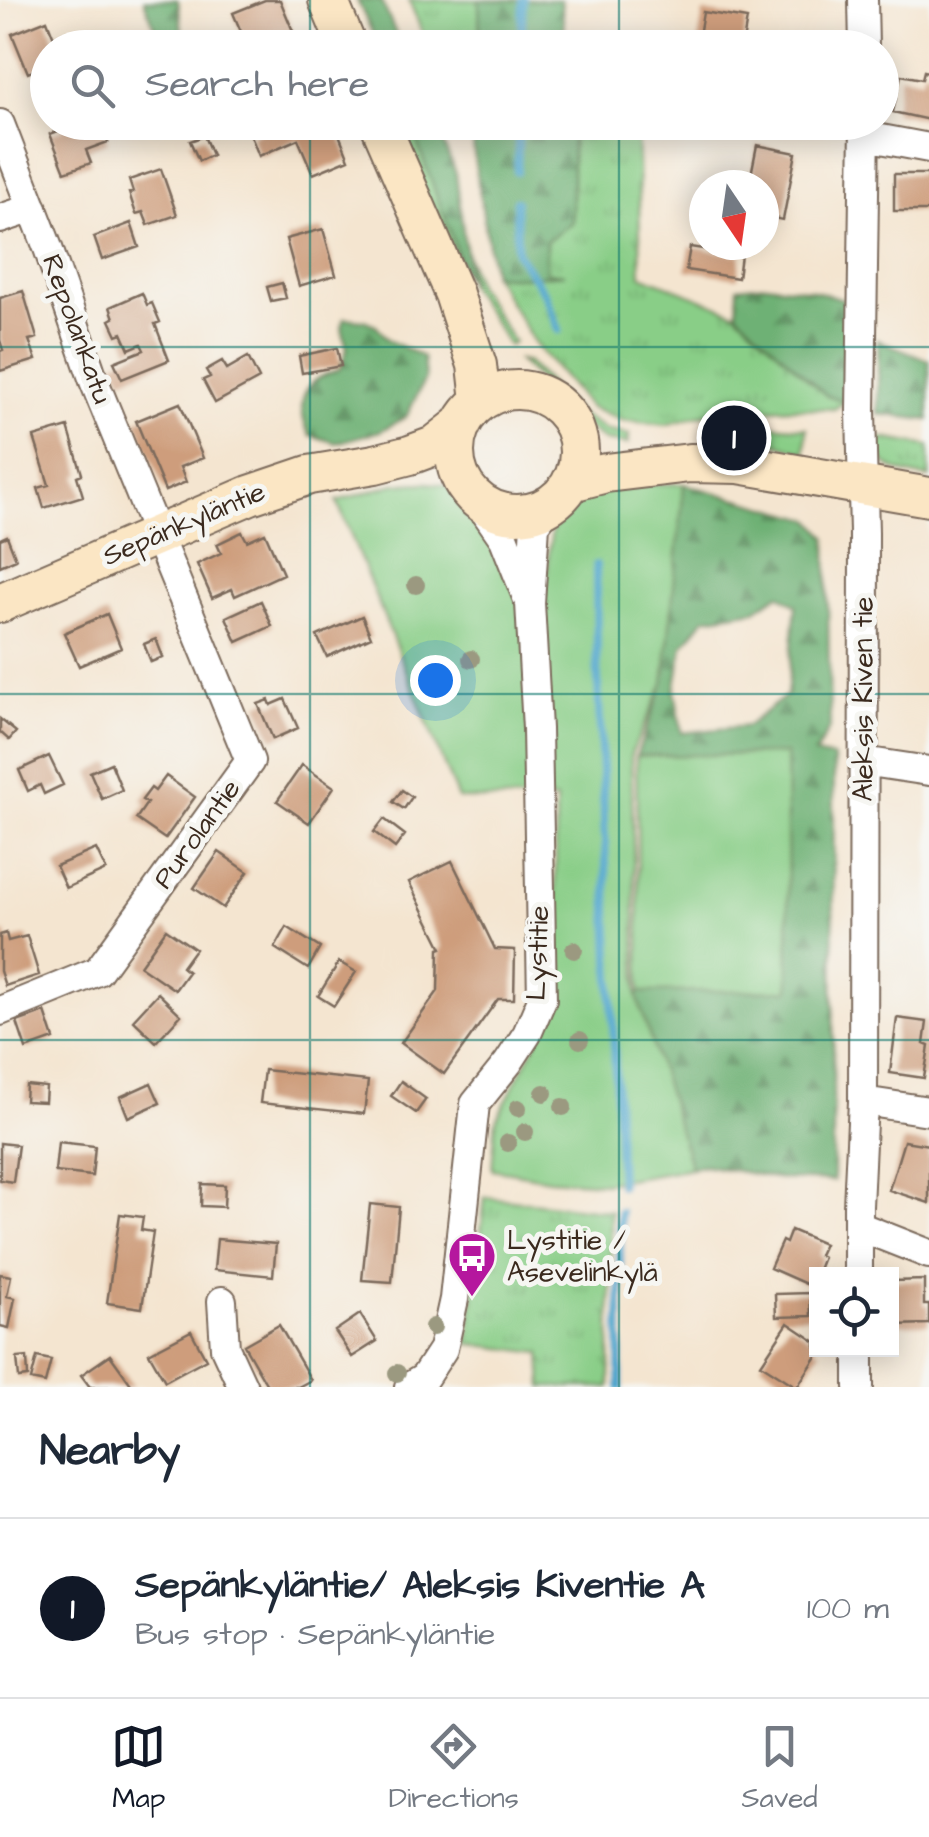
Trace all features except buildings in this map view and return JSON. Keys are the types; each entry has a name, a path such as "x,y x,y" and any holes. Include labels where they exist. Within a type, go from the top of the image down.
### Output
{"main road":[{"path":"328,0 340,30"},
{"path":"387,140 454,294 478,365 471,412 456,439 455,455 457,470 471,492 494,510 532,512 606,473 690,463 739,464 929,497"},
{"path":"454,294 528,391"},
{"path":"471,412 504,392 528,391 556,404 574,429 579,456 560,494"},
{"name":"Sepänkyläntie","path":"0,603 250,494 309,475 374,464 434,446 471,412"},
{"path":"574,429 591,443 690,463"},
{"name":"Sepänkyläntie","path":"374,464 432,470 471,492"}],"street":[{"path":"863,0 864,30"},
{"name":"Repolankatu","path":"0,124 94,381 156,534"},
{"name":"Aleksis Kiven tie","path":"858,1267 863,1101 865,140"},
{"path":"899,140 929,148"},
{"path":"0,219 32,208"},
{"name":"Lystitie","path":"471,492 504,538 530,604"},
{"name":"Lystitie","path":"409,1387 424,1378 443,1349 454,1299 475,1104 527,1034 542,998 537,729 530,604 535,525 560,494"},
{"name":"Purolantie","path":"0,1011 98,971 250,761 156,534"},
{"path":"863,761 929,771"},
{"path":"863,1101 929,1110"},
{"path":"858,1226 929,1254"},
{"path":"222,1301 225,1348 243,1387"},
{"path":"858,1357 859,1387"}],"green space":[{"path":"144,0 178,0 182,30 155,30"},
{"path":"357,0 381,0 394,30 371,30"},
{"path":"409,0 479,0 480,30 421,30"},
{"path":"479,0 561,0 564,30 480,30"},
{"path":"400,140 416,140 469,280 466,253 477,286 514,342 509,346 470,287"},
{"path":"416,140 441,140 456,173 470,287"},
{"path":"473,140 572,140 572,222 546,241 546,272 565,274 493,275"},
{"path":"572,140 637,140 641,275 737,313 827,396 846,401 834,409 712,412 666,425 621,420 590,408 535,344 493,275 556,274 546,272 546,241 572,222"},
{"path":"766,284 843,299 847,316 846,401 827,396 737,313 738,287"},
{"path":"344,318 377,326 388,340 423,357 425,379 406,417 380,431 336,443 310,435 302,406 310,385 340,369 347,349"},
{"path":"878,340 929,360 929,420 878,414"},
{"path":"519,361 527,362 580,414 606,430 629,435 628,444 605,441 590,430"},
{"path":"733,422 807,428 805,453 746,432 716,432 718,425"},
{"path":"882,438 929,446 929,478 887,464 876,441"},
{"path":"395,484 450,486 470,501 486,526 508,579 547,575 555,522 580,497 613,486 684,484 664,683 631,754 637,996 691,1168 604,1183 492,1169 496,1120 555,1007 556,800 458,799 337,501"},
{"path":"684,484 811,519 827,537 830,727 815,754 834,758 833,1181 781,1179 704,1165 691,1168 637,996 640,992 789,989 786,754 636,756 664,683","holes":["779,594 796,605 787,695 747,726 682,733 675,691 683,646 705,618 755,610"]},
{"path":"786,754 789,990 640,992 636,756"},
{"path":"485,1197 611,1211 610,1387 543,1387 541,1353 468,1344"}],"waterway":[{"path":"522,30 523,0"},
{"path":"517,171 518,140"},
{"path":"516,201 517,253 545,294 559,330"},
{"path":"596,565 620,1185"},
{"path":"620,1212 620,1387"}],"place":[{"name":"Sepänkyläntie/ Aleksis Kiventie A","path":"734,438"},
{"name":"Lystitie / Asevelinkylä","path":"472,1298"}]}
